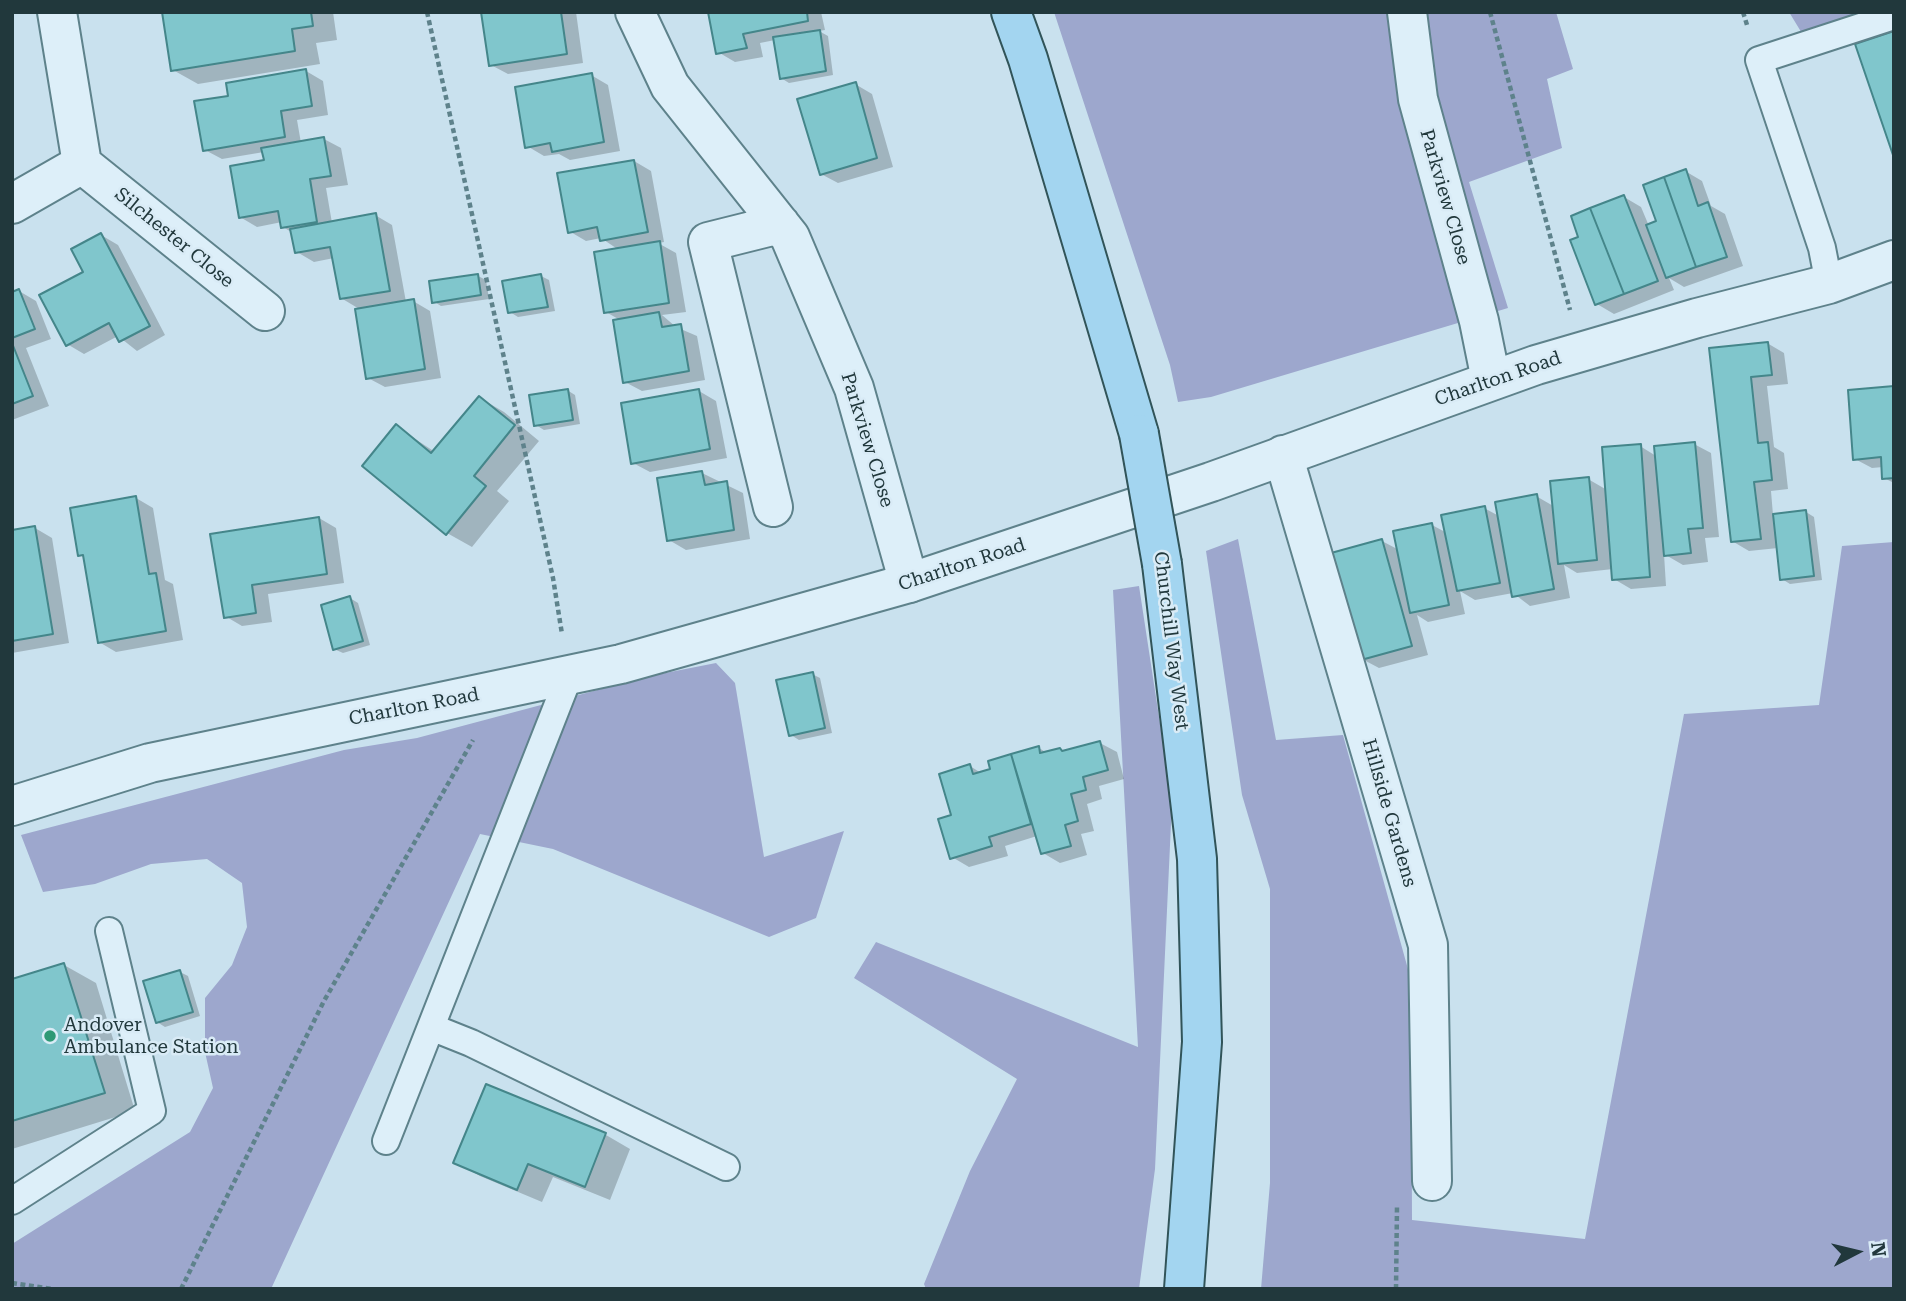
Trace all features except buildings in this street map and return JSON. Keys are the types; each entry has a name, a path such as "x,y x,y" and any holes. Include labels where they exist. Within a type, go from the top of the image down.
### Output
{"main road":[{"name":"Churchill Way West","path":"1011,12 1028,59 1139,434 1162,564 1197,859 1202,1042 1184,1289"}],"street":[{"path":"12,204 82,164 57,12"},
{"name":"Parkview Close","path":"635,12 670,86 790,237 854,388 909,583"},
{"name":"Parkview Close","path":"1406,12 1418,99 1479,321 1491,380"},
{"name":"Silchester Close","path":"82,164 265,312"},
{"path":"772,507 708,242 780,224"},
{"name":"Charlton Road","path":"12,806 150,763 316,726 569,676 909,583 1283,455 1491,380 1581,351 1829,284 1894,260"},
{"name":"Hillside Gardens","path":"1283,455 1428,945 1415,1186"}],"lane":[{"path":"1829,284 1822,248 1759,61 1894,16"},
{"path":"386,1141 569,676"},
{"path":"12,1201 152,1111 109,931"},
{"path":"431,1027 471,1043 726,1167"}],"path":[{"path":"427,12 553,578 562,638"},
{"path":"1490,12 1581,351"},
{"path":"181,1289 324,1001 474,737"},
{"path":"1396,1289 1415,1186"},
{"path":"12,1283 52,1289"}],"shaded area":[{"path":"1054,12 1556,12 1573,69 1547,79 1562,148 1469,182 1508,308 1211,397 1178,402 1170,365"},
{"path":"1789,12 1866,12 1803,35"},
{"path":"1238,539 1276,740 1343,735 1411,980 1412,1220 1585,1239 1684,714 1819,705 1842,546 1894,542 1894,1289 1261,1289 1270,1183 1270,889 1242,795 1206,551"},
{"path":"1139,586 1172,802 1155,1169 1139,1289 926,1289 924,1284 970,1171 1017,1079 854,978 876,942 1138,1047 1113,590"},
{"path":"716,663 735,683 764,857 844,831 816,918 769,937 553,849 480,834 271,1289 12,1289 12,1244 190,1132 213,1088 205,1052 205,998 232,965 247,927 242,883 207,859 151,864 95,884 43,892 21,835 344,750 417,738 650,676"}],"place":[{"name":"Andover Ambulance Station","path":"50,1036"}]}
